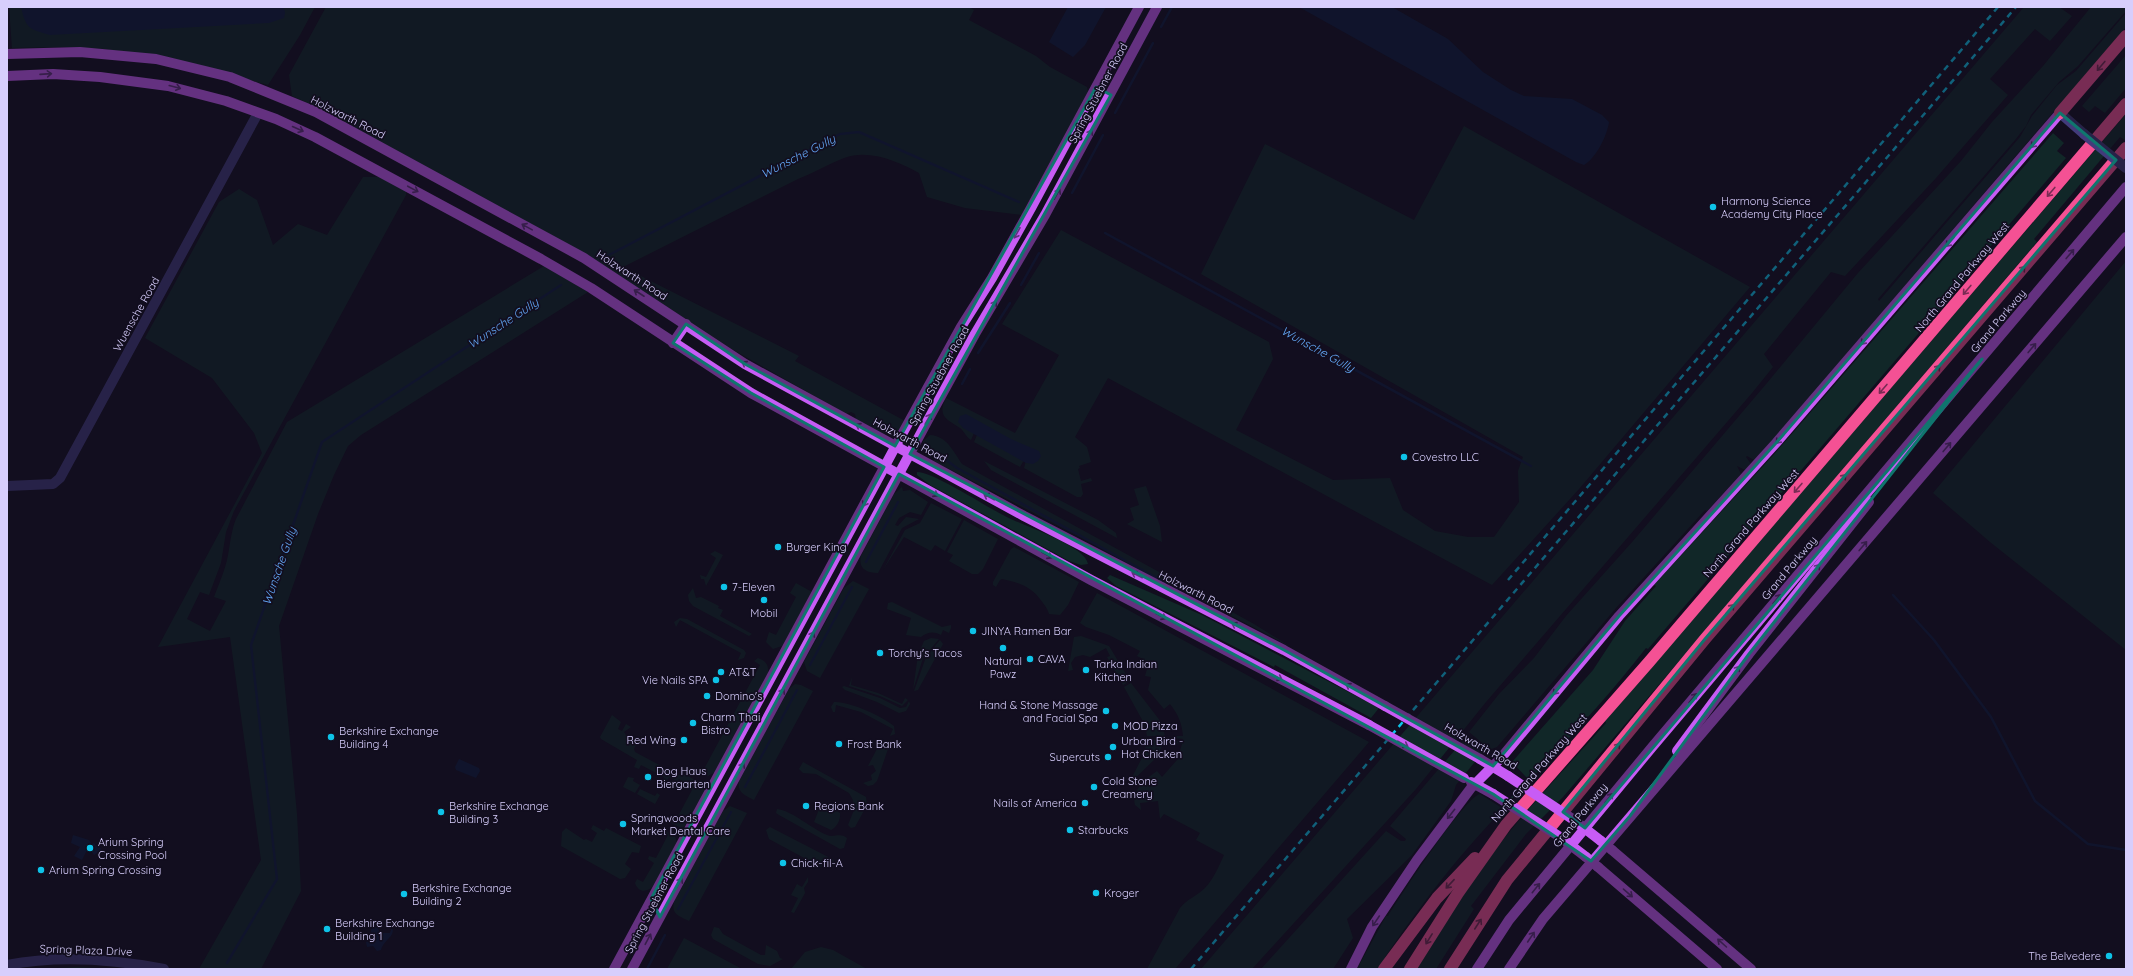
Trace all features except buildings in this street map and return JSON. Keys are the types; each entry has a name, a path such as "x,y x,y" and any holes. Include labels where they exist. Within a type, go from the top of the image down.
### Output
{"highway":[{"path":"2060,114 2126,36"},
{"name":"North Grand Parkway West","path":"1410,969 1458,892 1506,825 1654,656 2126,104"},
{"path":"1450,969 1512,875 1705,639 2126,148"},
{"path":"1384,969 1437,898 1506,825"}],"main road":[{"name":"Spring Stuebner Road","path":"614,969 895,446 961,327 992,278 1032,208 1139,7"},
{"name":"Spring Stuebner Road","path":"632,969 898,474 975,334 1045,215 1157,7"},
{"name":"Holzwarth Road","path":"7,54 80,52 149,59 230,77 316,112 584,258 745,364 1024,516 1284,650 1493,766 1585,828 1751,969"},
{"path":"7,76 53,74 100,77 168,86 226,101 316,136 591,288 751,393 1091,580 1369,725 1493,794 1560,837 1586,857 1717,969"},
{"path":"1096,87 1110,95"},
{"path":"1351,969 1372,927 1417,860 1475,784 1493,766 1619,616 1776,444 2060,114"},
{"name":"Grand Parkway","path":"1477,969 1509,920 1585,828 2126,187"},
{"path":"1509,969 1543,919 2126,237"},
{"path":"673,343 686,324"},
{"path":"1630,816 1749,654 1982,359"},
{"path":"652,899 660,917"},
{"path":"646,910 660,917"}],"street":[{"name":"Wuensche Road","path":"7,486 53,484 60,478 258,113"},
{"path":"2060,114 2126,168"},
{"name":"Spring Plaza Drive","path":"7,965 63,959 123,962 164,969"}],"highlighted area":[{"path":"1096,87 1111,95 910,454 1284,650 1493,766 1619,616 1776,443 2060,113 2116,160 1705,639 1563,812 1585,828 1982,359 1749,654 1630,816 1591,861 1493,794 899,474 660,917 651,899 884,467 751,393 673,343 686,324 745,364 895,446"}],"green space":[{"path":"9,7 315,7 300,35 268,85 105,49 64,47 12,48"},
{"path":"326,7 969,7 974,10 969,20 1036,56 1050,67 1087,87 1088,93 1023,215 965,208 927,197 919,173 902,164 883,158 863,155 853,156 838,160 798,179 623,267 799,356 795,361 905,421 899,431 895,433 891,430 890,434 885,434 856,419 855,414 851,412 846,414 730,348 590,256 319,108 292,96 289,75"},
{"path":"2024,7 2059,7 2072,16 2050,41 2035,29 1990,79 2008,95 1936,178 1845,276 1831,272 1764,354 1773,367 1752,393 1486,702 1416,789 1252,969 1201,969"},
{"path":"2091,7 2126,7 2126,11 2078,66 2059,82 2031,115 2026,126 2015,140 1878,299 1879,301 2020,137 2032,116 2057,85 2076,71 2126,13 2126,27 1777,435 1754,460 1747,456 1746,457 1751,464 1745,470 1737,466 1741,474 1707,511 1705,510 1616,608 1497,747 1483,752 1456,785 1451,801 1412,855 1347,919 1353,938 1333,969 1261,969 1386,831 1401,841 1405,841 1406,839 1390,826 1466,737 1482,751 1486,746 1469,732 1499,694 1534,658 1566,616 1633,541 1858,273 1961,161 1992,122 2043,66"},
{"path":"2126,55 2126,88 2105,113 2095,106 2089,112 2082,106"},
{"path":"2126,114 2126,139 2125,140 2120,137 2034,239 2037,242 1563,797 1526,834 1471,906 1474,909 1436,969 1416,969 1470,884 1517,822 1606,723 1605,721"},
{"path":"1464,126 1750,287 1579,489 1492,585 1108,378 1075,437 1087,447 1091,462 1079,466 1080,468 1078,469 1081,481 1091,478 1092,481 1081,484 1083,494 1081,497 1077,497 1024,468 1026,461 1024,460 1020,467 974,442 977,435 974,433 971,440 961,429 948,420 943,414 943,404 946,398 1015,433 1059,355 1002,324 1061,230 1269,342 1273,359 1236,430 1333,480 1390,478 1403,510 1435,531 1468,537 1494,537 1519,502 1518,471 1523,457 1201,274 1265,144 1414,220"},
{"path":"2053,133 2064,143 2057,151 2066,158 1977,262 1978,264 1648,649 1646,648 1578,728 1460,857 1412,918 1385,957 1386,958 1379,969 1357,969 1386,916 1388,916 1432,849 1461,812 1472,799 1480,794 1502,808 1527,778 1512,762 1593,670 1625,621 1656,586 1654,585 1776,452"},
{"path":"363,177 379,177 406,191 406,195 234,511 226,532 221,563 209,595 200,592 187,619 210,631 226,601 214,597 227,561 236,519 287,422 544,266 588,292 361,435 348,446 318,514 279,626 297,814 301,891 261,969 199,969 261,860 230,637 158,647 262,453 254,433 212,378 145,338 219,202 239,189 257,200 273,245 298,224 327,235"},
{"path":"2126,261 2126,650 1990,542 1933,493"},
{"path":"930,435 941,438 945,441 962,464 1254,624 1291,647 932,460 939,457 928,457 925,454 927,449 923,448 923,441"},
{"path":"984,461 1098,520 1116,533 1117,538 991,470"},
{"path":"917,472 937,478 1013,520 1067,544 1078,551 1085,558 1088,564 1081,565 1069,561 930,485 917,475"},
{"path":"1146,486 1160,526 1162,542 1127,524 1134,520 1130,508 1139,505 1134,489"},
{"path":"902,487 903,491 910,490 928,502 921,515 910,512 899,518 895,525 898,526 906,517 919,519 902,528 878,573 867,571 862,567 860,560 861,556 894,494"},
{"path":"931,503 962,519 945,551 935,545 931,551 904,537 883,570 905,530 920,523"},
{"path":"964,520 998,539 983,569 978,574 972,574 949,561 953,555 947,552"},
{"path":"1014,547 1079,582 1068,605 1060,615 1049,614 1035,593 1026,586 1002,579 996,587 993,585 993,582 1011,549"},
{"path":"715,551 723,555 706,586 704,579 701,579 700,575 706,577 716,558 710,554"},
{"path":"1110,575 1202,615 1379,708 1371,718 1275,665 1274,667 1116,586 1107,578"},
{"path":"853,581 869,589 820,678 807,671 804,662 844,588"},
{"path":"796,583 812,592 785,642 782,646 773,649 766,642 769,632 776,635 796,597 790,593"},
{"path":"693,588 696,598 701,597 719,606 718,608 723,610 720,616 752,634 749,636 693,606 689,601 688,595"},
{"path":"1097,593 1369,742 1175,969 1147,969 1180,908 1208,885 1216,873 1224,855 1196,840 1200,833 1164,814 1160,819 1158,801 1140,803 1141,810 1135,805 1135,794 1141,785 1157,771 1162,777 1177,760 1182,744 1175,743 1175,741 1182,741 1183,739 1175,738 1175,736 1183,736 1182,727 1170,704 1164,709 1148,690 1151,677 1145,676 1147,669 1137,667 1136,669 1134,666 1135,661 1140,663 1143,659 1137,656 1140,651 1109,635 1086,627 1080,623"},
{"path":"892,602 942,627 951,625 949,633 943,630 941,635 928,633 921,637 906,635 911,618 887,609 888,603"},
{"path":"680,618 687,619 744,650 746,653 744,658 738,660 741,653 680,620 676,627 674,622"},
{"path":"1081,636 1109,646 1130,681 1123,685 1107,657 1110,656 1106,648 1090,657 1083,655 1075,657 1071,663 1073,670 1068,671 1074,637"},
{"path":"931,638 939,639 923,658 913,690 918,655 924,641"},
{"path":"940,640 943,644 918,690 914,691 926,657"},
{"path":"758,658 763,660 766,664 768,674 715,772 708,776 697,767 704,769 760,665 754,661"},
{"path":"852,677 851,685 878,693 902,704 905,698 908,700 902,706 880,696 849,686"},
{"path":"1131,683 1161,722 1165,736 1147,736 1145,725 1124,687"},
{"path":"795,684 801,685 813,691 754,800 740,791 739,781 789,689"},
{"path":"844,686 880,698 900,708 906,707 909,701 910,704 906,711 899,713 877,702 845,690 842,687"},
{"path":"834,702 848,704 882,718 894,726 895,734 890,736 893,729 861,712 836,705 835,712 833,712 831,707"},
{"path":"612,715 621,722 618,729 622,731 626,724 631,727 624,732 630,742 640,737 634,749 635,752 678,775 686,775 704,785 704,793 685,826 681,828 669,822 668,819 675,822 692,790 687,786 687,784 679,779 677,781 669,777 666,782 663,780 664,777 641,765 639,769 634,767 637,760 601,739 600,737"},
{"path":"1147,740 1165,740 1156,758 1128,785 1144,754"},
{"path":"882,744 888,746 888,749 877,781 873,785 868,786 863,783 872,780 871,775 876,771 873,765 868,766 879,745"},
{"path":"803,762 866,797 867,805 855,827 851,828 848,825 854,810 853,800 849,793 816,774 803,773 799,769"},
{"path":"628,777 634,778 633,781 640,785 635,793 623,787"},
{"path":"640,789 655,796 657,793 660,795 655,804 637,794"},
{"path":"822,802 840,813 838,823 831,830 814,822"},
{"path":"730,806 747,813 689,921 679,916 675,912 673,906 674,902 723,811"},
{"path":"777,809 783,810 795,816 827,835 844,836 847,838 844,848 840,849 779,815 776,813"},
{"path":"593,825 604,831 606,828 641,846 639,853 632,852 625,864 631,869 625,878 620,879 561,846 562,832 566,828 584,840 586,839 592,842 597,833 591,829"},
{"path":"770,827 834,860 834,867 832,864 826,862 821,867 769,839 766,830"},
{"path":"663,830 675,836 677,843 654,885 644,891 641,890 635,883 637,879 643,882 654,863 648,859 649,856 656,858 668,835 663,832"},
{"path":"808,877 808,882 804,888 805,893 794,913 791,912 798,898 791,895 797,884 802,887"},
{"path":"714,927 719,928 723,934 761,955 765,955 766,945 777,951 780,958 783,959 770,966 758,964 713,939 711,935"},
{"path":"684,938 742,969 667,969"},
{"path":"821,947 833,950 867,969 791,969 805,952"},
{"path":"77,967 120,969 37,969"}],"water":[{"path":"21,7 284,7 285,13 284,18 269,23 50,35 30,27 25,20"},
{"path":"1068,7 1106,7 1085,45 1073,57 1049,42"},
{"path":"1299,7 1392,7 1448,39 1483,72 1511,90 1524,96 1572,99 1602,115 1609,122 1608,128 1597,152 1593,157 1584,165 1576,162"},
{"path":"966,414 1011,439 1039,451 1041,456 1038,461 1033,464 1026,463 963,428 958,422 960,416"},
{"path":"459,759 479,768 480,771 476,778 456,770 455,767"},
{"name":"Arium Spring Crossing Pool","path":"73,835 89,840 92,844 94,843 96,846 98,845 102,850 94,855 91,851 89,853 87,850 82,860 74,856 80,847 71,843"},
{"path":"381,919 376,923 379,931 383,933 390,933 391,930 388,922 392,926 393,930 381,950 377,951 373,946 367,947 366,942 370,937 372,924"}],"waterway":[{"path":"1161,27 1172,7"},
{"path":"1115,113 1153,43"},
{"name":"Wunsche Gully","path":"605,257 840,134 859,132 1019,202"},
{"path":"1072,193 1103,135"},
{"name":"Wunsche Gully","path":"1105,233 1531,466"},
{"path":"1021,285 1039,253"},
{"name":"Wunsche Gully","path":"227,963 277,879 251,645 322,442 561,285"},
{"path":"978,353 1010,303"},
{"path":"962,384 970,369"},
{"path":"941,456 957,468 1177,589"},
{"path":"866,562 898,502"},
{"path":"810,665 852,587"},
{"path":"1893,595 1934,640 1991,717 2035,801 2088,844 2126,850"},
{"path":"745,787 797,690"},
{"path":"678,909 731,812"},
{"path":"647,969 665,935"}],"railway":[{"path":"1508,580 1998,7"},
{"path":"1191,969 2016,7"}],"place":[{"name":"Harmony Science Academy City Place","path":"1713,207"},
{"name":"Covestro LLC","path":"1404,457"},
{"name":"Burger King","path":"778,547"},
{"name":"7-Eleven","path":"724,587"},
{"name":"Mobil","path":"764,600"},
{"name":"JINYA Ramen Bar","path":"973,631"},
{"name":"Natural Pawz","path":"1003,648"},
{"name":"Torchy's Tacos","path":"880,653"},
{"name":"CAVA","path":"1030,659"},
{"name":"Tarka Indian Kitchen","path":"1086,670"},
{"name":"AT&T","path":"721,672"},
{"name":"Vie Nails SPA","path":"716,680"},
{"name":"Domino's","path":"707,696"},
{"name":"Hand & Stone Massage and Facial Spa","path":"1106,711"},
{"name":"Charm Thai Bistro","path":"693,723"},
{"name":"MOD Pizza","path":"1115,726"},
{"name":"Berkshire Exchange Building 4","path":"331,737"},
{"name":"Red Wing","path":"684,740"},
{"name":"Frost Bank","path":"839,744"},
{"name":"Urban Bird - Hot Chicken","path":"1113,747"},
{"name":"Supercuts","path":"1108,757"},
{"name":"Dog Haus Biergarten","path":"648,777"},
{"name":"Cold Stone Creamery","path":"1094,787"},
{"name":"Nails of America","path":"1085,803"},
{"name":"Regions Bank","path":"806,806"},
{"name":"Berkshire Exchange Building 3","path":"441,812"},
{"name":"Springwoods Market Dental Care","path":"623,824"},
{"name":"Starbucks","path":"1070,830"},
{"name":"Arium Spring Crossing Pool","path":"90,848"},
{"name":"Chick-fil-A","path":"783,863"},
{"name":"Arium Spring Crossing","path":"41,870"},
{"name":"Kroger","path":"1096,893"},
{"name":"Berkshire Exchange Building 2","path":"404,894"},
{"name":"Berkshire Exchange Building 1","path":"327,929"},
{"name":"The Belvedere","path":"2109,956"}]}
